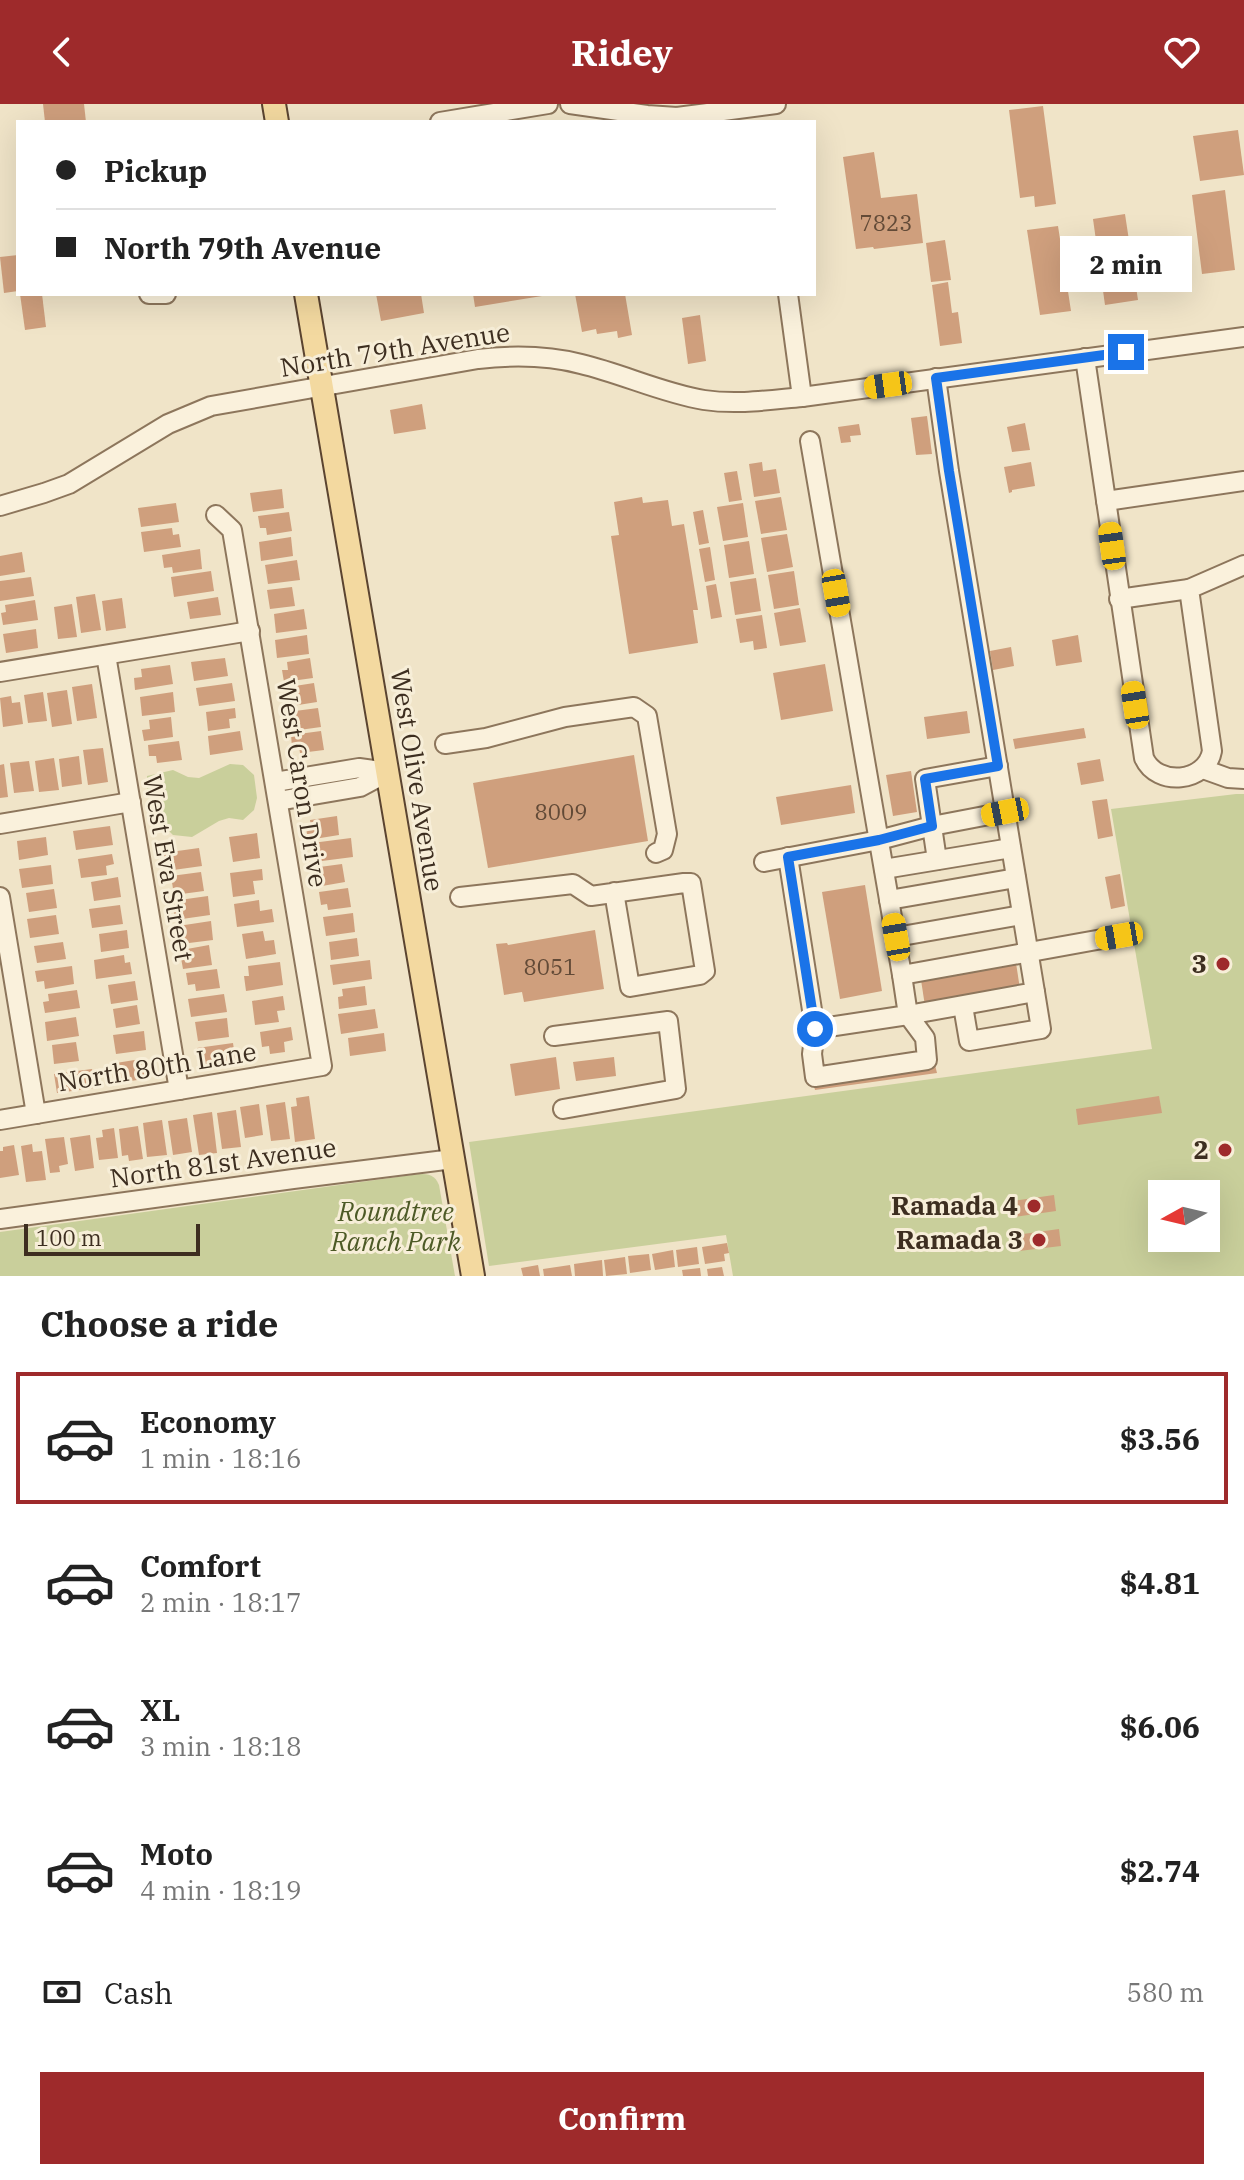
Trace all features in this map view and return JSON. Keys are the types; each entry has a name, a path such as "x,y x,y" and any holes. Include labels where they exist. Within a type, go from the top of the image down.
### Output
{"main road":[{"name":"West Olive Avenue","path":"306,296 473,1276"}],"street":[{"path":"452,120 548,104"},
{"path":"570,104 677,117 766,109"},
{"path":"788,296 802,397"},
{"name":"North 79th Avenue","path":"0,506 69,484 168,424 211,406 478,359 521,356 581,364 676,394 706,400 749,402 1244,337"},
{"path":"1085,358 1144,758 1155,773 1171,778 1195,774 1203,769 1212,751 1189,589"},
{"path":"936,378 1041,1029 969,1041 963,1006"},
{"path":"788,857 815,1029 812,1054 815,1077 927,1060 925,1038 908,1015 810,441"},
{"path":"1106,501 1244,481"},
{"name":"West Caron Drive","path":"216,515 232,530 322,1066"},
{"path":"1119,599 1189,589 1244,565"},
{"path":"0,672 250,631"},
{"name":"West Eva Street","path":"106,655 179,1090"},
{"path":"445,744 486,738 565,717 634,707 641,710 647,716 667,834 663,850 656,853"},
{"path":"937,860 925,779 998,766"},
{"path":"275,782 359,768 388,772"},
{"path":"1203,769 1228,778 1244,779"},
{"path":"278,801 360,787 388,772"},
{"path":"0,824 131,802"},
{"path":"764,862 1005,812"},
{"path":"884,869 1011,848"},
{"path":"889,900 1016,878"},
{"path":"460,897 573,884 591,896 614,892 691,883 705,971 700,975 630,987 614,892"},
{"path":"0,897 36,1114"},
{"path":"896,937 1022,915"},
{"path":"902,975 1119,936"},
{"path":"815,1029 1035,992"},
{"path":"554,1036 668,1021 676,1089 563,1109"},
{"name":"North 80th Lane","path":"0,1120 322,1066"},
{"name":"North 81st Avenue","path":"0,1219 453,1159"}],"green space":[{"path":"230,764 243,765 254,775 257,798 254,810 243,820 229,818 219,821 192,837 173,835 161,823 147,790 147,776 173,770 199,778"},
{"path":"1244,794 1244,1276 733,1276 726,1235 489,1266 469,1142 1152,1049 1111,809"},
{"name":"Roundtree Ranch Park","path":"419,1174 431,1176 439,1185 455,1276 0,1276 0,1232"}],"building":[{"path":"43,104 84,104 86,120 45,120"},
{"path":"1043,106 1056,204 1035,207 1034,196 1020,198 1009,110"},
{"path":"1238,130 1244,175 1200,181 1193,136"},
{"path":"874,152 881,198 917,194 923,243 856,249 843,157"},
{"path":"1225,190 1235,270 1202,274 1192,195"},
{"path":"1125,214 1138,300 1105,305 1093,219"},
{"path":"1058,226 1071,311 1040,315 1027,230"},
{"path":"945,240 951,280 931,282 926,243"},
{"path":"16,255 16,291 4,293 0,257"},
{"path":"948,282 952,313 958,312 962,343 940,346 932,285"},
{"path":"20,296 42,296 46,327 25,330"},
{"path":"376,296 421,296 424,313 381,321"},
{"path":"473,296 542,296 475,307"},
{"path":"575,296 625,296 632,335 618,338 617,331 597,334 596,329 582,332"},
{"path":"700,315 706,361 688,364 682,318"},
{"path":"422,404 426,429 394,434 390,410"},
{"path":"927,416 932,454 916,455 911,418"},
{"path":"1025,423 1030,450 1012,452 1007,427"},
{"path":"859,424 861,435 850,436 851,442 841,443 838,427"},
{"path":"762,462 763,471 776,469 780,493 754,497 749,464"},
{"path":"1031,462 1035,486 1009,493 1004,467"},
{"path":"737,471 742,500 729,502 724,473"},
{"path":"282,489 284,508 253,512 250,493"},
{"path":"642,497 643,503 668,500 672,526 684,524 698,610 693,610 698,643 629,654 611,536 619,535 614,502"},
{"path":"781,497 787,530 761,534 755,501"},
{"path":"176,503 179,522 141,527 138,508"},
{"path":"743,503 748,537 723,541 717,507"},
{"path":"703,510 709,543 699,545 693,512"},
{"path":"289,512 292,531 267,535 266,528 260,528 258,516"},
{"path":"172,528 173,535 179,534 181,547 144,552 141,532"},
{"path":"787,534 793,567 767,572 761,538"},
{"path":"291,537 293,556 261,561 259,542"},
{"path":"749,541 754,574 729,578 724,545"},
{"path":"710,547 715,580 705,582 699,549"},
{"path":"200,549 202,569 173,573 172,567 164,568 162,555"},
{"path":"22,552 25,572 0,576 0,556"},
{"path":"297,560 300,580 268,584 265,565"},
{"path":"211,571 214,591 174,597 171,577"},
{"path":"794,571 799,605 774,609 768,575"},
{"path":"31,577 34,596 0,601 0,581"},
{"path":"756,578 761,611 735,615 730,582"},
{"path":"716,584 722,617 711,619 706,586"},
{"path":"292,587 295,606 270,609 267,590"},
{"path":"95,594 101,630 81,633 76,597"},
{"path":"218,597 221,615 190,619 187,602"},
{"path":"122,598 126,628 106,631 102,601"},
{"path":"35,600 38,620 3,625 1,613 6,612 5,605"},
{"path":"72,604 77,637 58,639 54,607"},
{"path":"800,608 806,642 780,646 774,613"},
{"path":"304,609 307,629 276,633 274,614"},
{"path":"762,615 767,648 754,650 753,641 740,643 736,619"},
{"path":"36,629 38,648 6,653 3,634"},
{"path":"307,635 309,654 277,658 275,640"},
{"path":"1078,635 1082,662 1056,666 1052,640"},
{"path":"1011,647 1014,666 993,670 990,651"},
{"path":"225,658 228,676 194,681 191,662"},
{"path":"310,658 313,678 284,682 282,670 288,670 287,662"},
{"path":"825,664 833,711 781,720 773,673"},
{"path":"170,665 173,684 135,690 134,678 142,677 141,669"},
{"path":"232,683 235,701 199,706 196,688"},
{"path":"314,683 317,702 292,706 291,698 284,699 282,688"},
{"path":"92,684 97,718 77,721 72,687"},
{"path":"67,690 72,724 52,727 47,693"},
{"path":"43,692 47,721 28,723 24,695"},
{"path":"173,692 175,712 142,716 140,697"},
{"path":"11,696 12,703 20,702 23,724 3,727 0,698"},
{"path":"235,708 236,718 229,719 230,728 208,731 206,712"},
{"path":"318,708 321,727 292,731 290,720 296,719 295,711"},
{"path":"967,711 970,733 927,739 924,717"},
{"path":"171,717 173,737 144,741 142,730 150,729 149,720"},
{"path":"1084,728 1086,738 1015,749 1013,739"},
{"path":"240,731 243,750 210,755 208,736"},
{"path":"321,731 324,750 300,753 299,746 292,747 291,735"},
{"path":"179,741 182,760 157,763 156,756 149,756 148,745"},
{"path":"103,748 108,782 88,785 83,750"},
{"path":"634,755 648,841 488,868 473,783"},
{"path":"79,756 82,784 62,787 59,759"},
{"path":"54,758 59,790 39,792 35,761"},
{"path":"1100,759 1104,781 1081,785 1077,763"},
{"path":"29,761 34,791 14,793 10,763"},
{"path":"4,764 8,797 0,798 0,765"},
{"path":"911,771 917,812 893,816 886,775"},
{"path":"851,785 855,813 781,825 776,797"},
{"path":"1107,799 1113,836 1098,839 1092,801"},
{"path":"337,816 339,835 308,840 306,828 311,827 310,820"},
{"path":"110,826 113,845 76,850 73,831"},
{"path":"257,833 260,858 233,862 229,837"},
{"path":"46,837 48,855 19,860 17,841"},
{"path":"351,838 353,857 314,862 312,843"},
{"path":"199,848 202,866 166,871 163,853"},
{"path":"112,854 114,864 106,866 107,875 81,878 78,859"},
{"path":"342,864 345,882 322,886 322,880 314,881 312,868"},
{"path":"51,865 53,884 22,888 19,869"},
{"path":"262,869 263,880 253,881 255,894 233,897 230,873"},
{"path":"201,872 204,891 174,895 171,876"},
{"path":"1120,874 1125,906 1111,909 1105,877"},
{"path":"118,877 121,897 94,901 91,882"},
{"path":"865,885 882,991 840,999 822,892"},
{"path":"348,888 351,907 328,910 327,904 321,905 319,892"},
{"path":"54,889 57,908 29,912 26,893"},
{"path":"208,896 210,915 175,920 172,901"},
{"path":"259,900 260,911 272,909 274,922 237,927 234,904"},
{"path":"120,905 123,924 92,928 89,909"},
{"path":"353,913 355,932 326,936 323,917"},
{"path":"56,915 59,934 30,938 27,919"},
{"path":"211,921 213,940 181,944 178,926"},
{"path":"127,930 129,948 101,952 99,934"},
{"path":"595,930 604,989 524,1002 522,992 504,995 496,944 508,945"},
{"path":"263,931 265,941 274,940 276,954 246,959 242,934"},
{"path":"357,938 359,956 331,960 329,942"},
{"path":"63,942 66,959 37,963 34,946"},
{"path":"209,945 212,965 183,969 181,958 189,957 187,949"},
{"path":"124,955 125,963 130,962 132,974 96,979 94,960"},
{"path":"370,960 372,979 333,985 330,965"},
{"path":"280,962 283,985 246,991 244,976 249,976 248,966"},
{"path":"1016,963 1020,989 925,1006 921,980"},
{"path":"72,966 74,984 45,989 44,981 37,982 35,971"},
{"path":"217,969 220,988 196,991 195,984 188,985 186,973"},
{"path":"135,981 138,1000 111,1004 108,985"},
{"path":"365,986 367,1005 339,1009 338,997 343,996 342,989"},
{"path":"77,990 80,1008 45,1013 43,1002 49,1001 48,994"},
{"path":"224,994 227,1012 191,1017 188,999"},
{"path":"283,996 285,1010 277,1011 279,1022 255,1025 252,1001"},
{"path":"137,1005 140,1024 116,1028 113,1009"},
{"path":"375,1009 378,1028 341,1034 338,1014"},
{"path":"76,1017 79,1036 47,1041 45,1022"},
{"path":"227,1018 229,1037 198,1041 195,1022"},
{"path":"291,1027 293,1040 284,1042 285,1052 270,1054 269,1046 262,1047 260,1032"},
{"path":"144,1031 146,1050 116,1054 113,1035"},
{"path":"384,1033 386,1051 350,1056 348,1038"},
{"path":"76,1042 79,1061 54,1064 52,1045"},
{"path":"233,1043 236,1063 200,1068 197,1048"},
{"path":"556,1057 560,1089 515,1096 510,1064"},
{"path":"614,1057 616,1076 576,1081 573,1062"},
{"path":"147,1058 150,1078 118,1083 116,1063"},
{"path":"935,1065 937,1073 815,1090 813,1082"},
{"path":"92,1069 95,1088 57,1093 54,1074"},
{"path":"309,1096 315,1139 295,1142 291,1107 297,1106 296,1098"},
{"path":"1159,1096 1162,1113 1078,1125 1076,1109"},
{"path":"285,1102 290,1139 271,1141 266,1105"},
{"path":"259,1104 263,1135 245,1138 240,1107"},
{"path":"236,1110 241,1147 222,1149 217,1113"},
{"path":"212,1112 217,1153 199,1155 193,1115"},
{"path":"187,1118 192,1152 173,1155 168,1121"},
{"path":"162,1120 167,1155 147,1157 143,1123"},
{"path":"138,1126 143,1159 129,1161 128,1155 122,1156 119,1129"},
{"path":"114,1128 118,1158 99,1160 96,1138 103,1137 102,1130"},
{"path":"90,1135 94,1168 75,1171 70,1138"},
{"path":"64,1137 68,1164 59,1166 60,1172 50,1173 45,1139"},
{"path":"32,1144 33,1152 42,1151 46,1180 26,1182 21,1146"},
{"path":"14,1145 19,1175 0,1178 0,1151 3,1147"},
{"path":"1054,1195 1056,1211 1014,1217 1012,1201"},
{"path":"1059,1229 1061,1246 1019,1251 1016,1235"},
{"path":"727,1243 729,1253 724,1254 725,1261 705,1264 702,1247"},
{"path":"697,1247 699,1264 678,1267 676,1250"},
{"path":"673,1250 675,1267 655,1270 652,1254"},
{"path":"649,1254 651,1270 630,1273 628,1256"},
{"path":"625,1257 627,1274 606,1276 604,1260"},
{"path":"602,1260 603,1276 575,1276 574,1264"},
{"path":"538,1265 540,1276 523,1276 521,1268"},
{"path":"570,1265 572,1276 544,1276 543,1269"},
{"path":"722,1267 724,1276 708,1276 707,1269"},
{"path":"700,1268 701,1276 683,1276 682,1270"}],"place":[{"name":"3","path":"1223,964"},
{"name":"2","path":"1225,1150"},
{"name":"Ramada 4","path":"1034,1206"},
{"name":"Ramada 3","path":"1039,1240"}],"route":[{"path":"815,1029 788,857 879,840 932,826 925,779 998,766 936,378 1126,352"}]}
